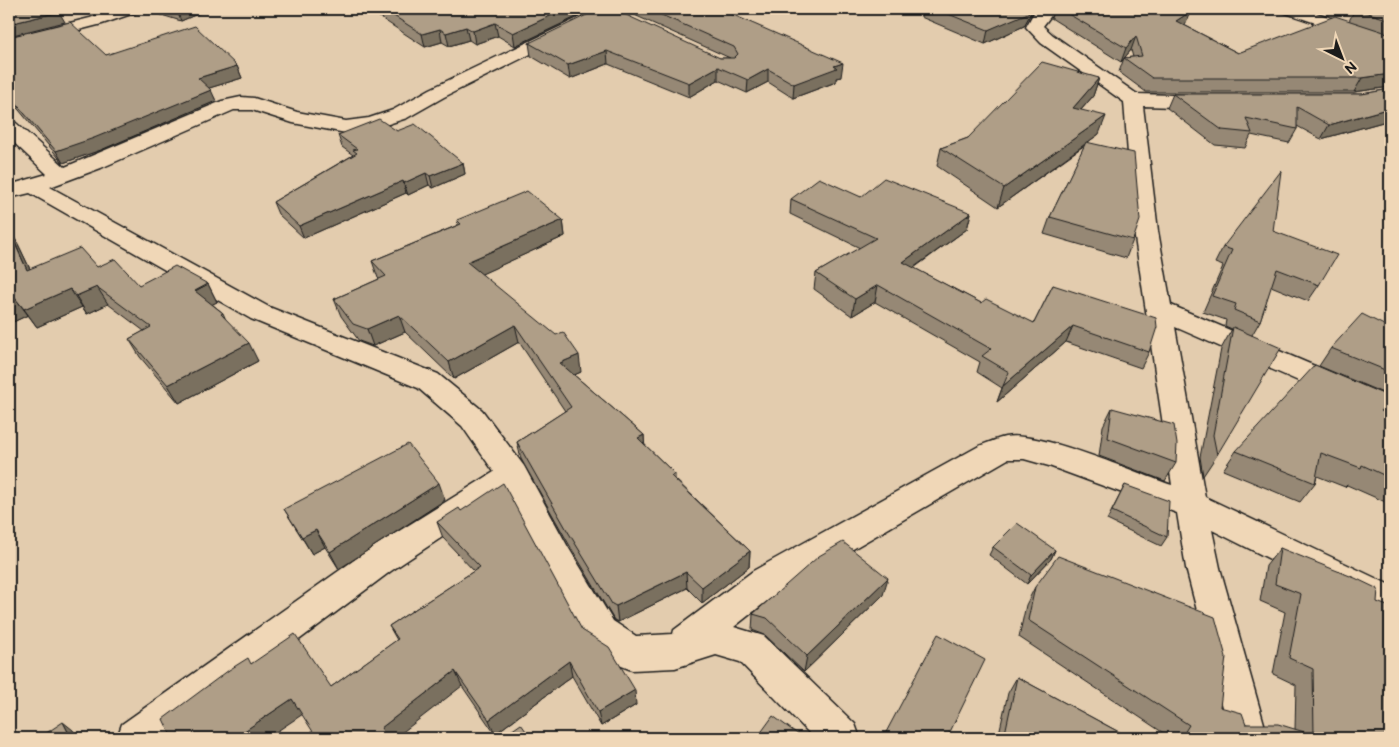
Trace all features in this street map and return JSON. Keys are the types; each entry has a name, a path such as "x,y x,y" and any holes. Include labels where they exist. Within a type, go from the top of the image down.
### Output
{"street":[{"path":"9,43 96,21 131,9"},
{"path":"1048,9 1039,17 1034,27 1047,40 1133,100 1227,102"},
{"path":"1289,9 1390,43"},
{"path":"21,189 120,154 229,105 241,103 254,104 292,117 346,126 381,120 400,114 437,93 612,12"},
{"path":"1133,100 1146,231 1191,505 1203,568 1249,738"},
{"path":"9,127 62,176"},
{"path":"21,189 260,313 428,381 472,418 514,476 556,557 600,633 632,654 675,651 716,639 752,648 842,738"},
{"path":"1159,310 1390,410"},
{"path":"675,651 765,582 990,454 1006,448 1024,448 1053,455 1191,505 1390,602"},
{"path":"136,738 379,560 514,476"}],"building":[{"path":"9,9 56,9 59,12 9,24"},
{"path":"383,9 565,9 513,33 495,23 473,31 466,27 446,33 440,29 422,34"},
{"path":"599,9 613,9 720,58 734,58 738,54 734,47 648,9 726,9 722,10 843,63 834,66 837,68 794,84 768,69 748,80 718,67 689,83 607,51 568,65 529,43"},
{"path":"936,9 1030,9 1028,13 988,30"},
{"path":"1060,9 1180,9 1190,12 1176,21 1238,53 1335,16 1390,34 1390,74 1362,78 1152,78 1124,58 1142,56 1136,36 1126,48"},
{"path":"1356,9 1390,9 1390,20"},
{"path":"70,22 106,55 195,26 237,66 198,78 211,90 94,138 56,151 9,95 9,37"},
{"path":"1042,62 1099,78 1073,108 1106,116 1004,188 941,148 968,138"},
{"path":"1390,89 1390,108 1329,125 1297,107 1297,129 1246,118 1252,133 1222,130 1173,94 1362,94"},
{"path":"379,119 397,131 415,124 463,163 430,176 426,173 404,183 403,181 299,226 273,202 357,153 353,150 357,149 338,135"},
{"path":"1086,142 1134,153 1140,220 1133,240 1050,217"},
{"path":"1281,171 1273,231 1337,255 1319,285 1277,269 1260,321 1234,310 1236,304 1212,296 1232,250 1223,247"},
{"path":"819,178 861,197 884,178 971,213 903,262 981,303 986,299 1034,323 1053,285 1156,318 1157,327 1149,352 1073,326 1003,386 1009,372 982,356 991,349 878,285 855,299 816,273 876,238 791,199"},
{"path":"527,191 563,220 467,262 556,335 563,332 579,355 560,363 644,435 638,438 675,474 671,476 750,551 702,587 686,572 616,606 612,604 517,442 571,407 515,325 449,362 399,315 367,329 353,324 334,299 386,276 372,261 461,224 457,220"},
{"path":"9,231 27,270 80,248 97,267 115,259 139,285 175,266 208,284 195,291 223,313 221,314 249,343 168,385 129,339 151,327 97,287 76,296 70,289 24,309 15,298 9,300"},
{"path":"1362,314 1390,328 1390,372 1331,348"},
{"path":"1233,327 1281,348 1217,455 1213,435"},
{"path":"1315,365 1390,397 1390,401 1381,411 1390,415 1390,478 1362,465 1361,468 1321,453 1315,483 1236,451"},
{"path":"1112,408 1174,425 1177,444 1176,463 1108,438"},
{"path":"408,444 439,483 330,552 316,530 302,537 284,509"},
{"path":"503,483 582,630 609,647 635,690 598,712 569,661 489,720 455,671 381,728 388,738 317,738 292,699 234,738 172,738 163,719 229,670 248,658 251,664 295,634 331,687 398,639 389,626 480,567 437,522 459,508 461,511"},
{"path":"1125,485 1169,501 1167,537 1112,511"},
{"path":"1017,523 1055,550 1031,575 993,547"},
{"path":"843,542 888,578 807,656 767,618 753,614 819,556"},
{"path":"1280,548 1378,589 1377,602 1390,607 1390,738 1181,738 1189,725 1028,620 1035,587 1058,556 1215,617 1226,657 1220,707 1242,713 1246,724 1278,724 1314,735 1313,669 1289,658 1301,594 1275,584"},
{"path":"938,634 985,660 947,738 883,738"},
{"path":"1017,677 1130,738 1004,738"},
{"path":"773,716 803,738 757,738"},
{"path":"63,722 71,738 39,738"},
{"path":"521,724 531,738 501,738"}]}
